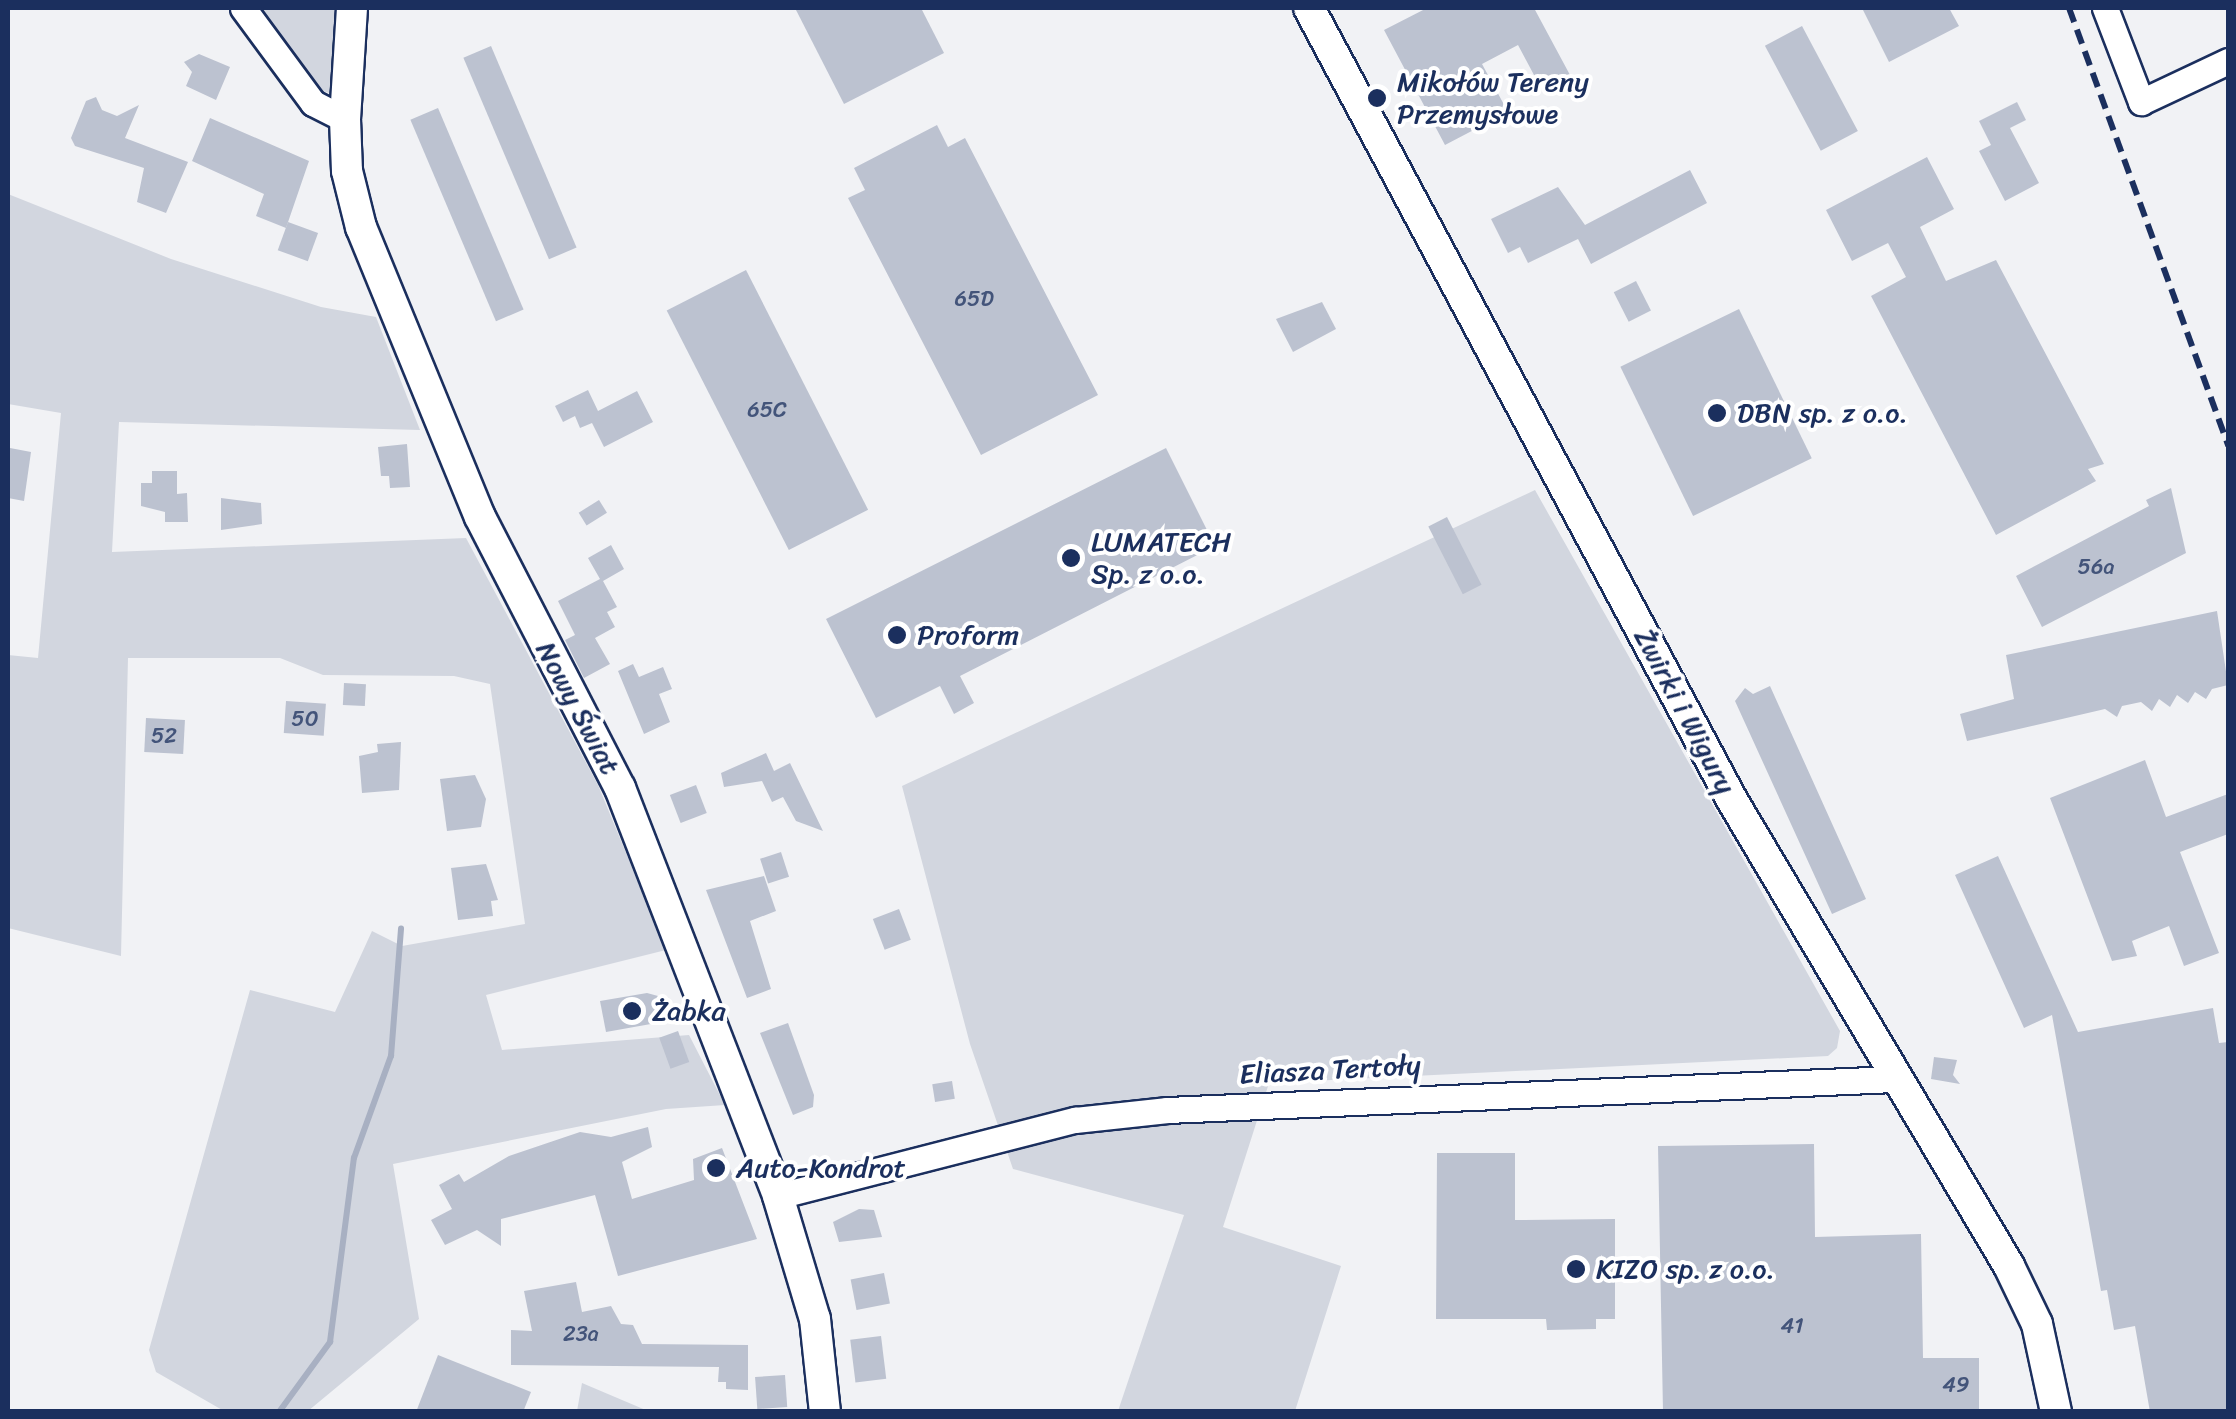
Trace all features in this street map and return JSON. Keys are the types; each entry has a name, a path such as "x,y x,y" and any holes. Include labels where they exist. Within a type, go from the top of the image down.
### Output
{"street":[{"path":"243,8 313,103 345,119"},
{"name":"Nowy Świat","path":"352,8 345,119 352,197 392,310 480,517 617,780 778,1196 815,1319 825,1412"},
{"name":"Żwirki i Wigury","path":"1310,8 1732,800 2023,1295 2050,1369 2056,1412"},
{"path":"2106,8 2141,102 2228,61"},
{"name":"Eliasza Tertoły","path":"778,1196 1057,1124 1166,1110 1894,1078"}],"shaded area":[{"path":"248,8 336,8 333,94 312,88"},
{"path":"8,194 171,259 321,307 376,317 420,430 119,422 112,552 466,538 598,785 666,950 486,995 502,1050 689,1035 725,1105 666,1109 393,1164 419,1319 308,1411 224,1411 156,1372 149,1350 250,990 335,1012 372,931 402,946 525,924 490,684 454,676 323,675 280,658 128,658 121,956 8,928 8,655 38,658 61,413 8,404"},
{"path":"1535,490 1840,1031 1837,1048 1828,1056 1269,1083 1223,1227 1341,1266 1295,1411 1118,1411 1184,1215 1013,1169 970,1044 902,786"},
{"path":"582,1383 648,1411 577,1411"}],"building":[{"path":"795,8 921,8 944,53 844,104"},
{"path":"1427,8 1534,8 1570,75 1542,90 1518,45 1482,64 1508,112 1445,145 1384,30"},
{"path":"1862,8 1949,8 1959,26 1889,62"},
{"path":"1802,26 1858,131 1821,151 1765,46"},
{"path":"491,46 577,248 549,259 463,58"},
{"path":"199,54 230,67 216,100 186,86 192,72 184,62"},
{"path":"96,97 102,110 117,116 139,105 125,138 188,162 166,213 137,202 144,168 75,146 71,138 86,101"},
{"path":"2017,102 2026,120 2010,128 2039,183 2005,201 1979,151 1991,145 1979,121"},
{"path":"438,108 524,310 496,321 410,120"},
{"path":"210,118 309,161 286,228 256,216 264,194 192,161"},
{"path":"937,125 948,147 965,138 1098,395 981,455 848,198 865,190 854,168"},
{"path":"1927,157 1954,209 1920,227 1946,281 1996,260 2104,464 2088,469 2096,481 1996,535 1871,296 1906,277 1888,243 1852,261 1826,210"},
{"path":"1690,170 1707,203 1591,264 1578,239 1528,263 1520,247 1508,253 1491,219 1558,187 1585,225"},
{"path":"288,222 318,233 308,261 278,250"},
{"path":"746,270 868,510 789,550 667,310"},
{"path":"1636,281 1651,310 1629,322 1614,292"},
{"path":"1322,302 1336,329 1293,352 1276,319"},
{"name":"DBN sp. z o.o.","path":"1739,309 1812,458 1693,516 1620,367"},
{"path":"588,390 598,411 637,391 653,422 604,447 592,423 580,428 575,416 563,422 555,406"},
{"path":"407,444 410,487 390,488 389,476 381,476 378,447"},
{"path":"10,448 31,452 24,501 8,498"},
{"name":"LUMATECH Sp. z o.o.","path":"1166,448 1215,546 960,676 974,703 954,714 940,686 876,718 826,619"},
{"path":"152,471 177,471 177,494 187,493 188,522 165,522 165,512 141,506 141,483 152,483"},
{"path":"2171,488 2186,553 2042,627 2016,576 2149,506 2146,500"},
{"path":"221,498 261,503 262,524 221,530"},
{"path":"599,500 607,513 587,525 579,513"},
{"path":"1447,517 1482,585 1463,594 1428,527"},
{"path":"611,545 624,569 603,581 617,607 607,612 615,627 595,638 610,664 584,678 565,640 575,635 558,601 600,579 588,558"},
{"path":"2217,611 2228,685 2212,689 2206,699 2195,692 2188,703 2177,695 2170,707 2159,699 2152,711 2141,702 2122,706 2117,717 2105,709 1967,741 1960,714 2014,699 2006,655"},
{"path":"633,664 639,677 663,667 672,689 659,694 670,722 644,734 618,671"},
{"path":"344,683 366,684 365,706 343,705"},
{"path":"1770,686 1866,899 1832,914 1735,701 1745,688 1753,694"},
{"path":"286,701 326,704 324,736 284,733"},
{"path":"146,718 185,720 183,754 144,752"},
{"path":"401,742 399,790 362,793 359,756 378,752 377,744"},
{"path":"766,753 774,771 790,763 823,831 796,821 783,797 772,802 762,781 724,787 721,773"},
{"path":"2145,760 2166,817 2228,794 2228,834 2180,852 2219,953 2184,966 2169,926 2132,941 2137,956 2112,961 2050,798"},
{"path":"475,775 486,799 481,827 447,831 440,779"},
{"path":"696,785 707,813 681,823 670,795"},
{"path":"781,852 789,877 768,884 760,859"},
{"path":"1998,856 2078,1032 2213,1008 2219,1043 2228,1042 2228,1412 2150,1412 2135,1326 2114,1330 2107,1290 2101,1291 2052,1015 2024,1028 1955,875"},
{"path":"486,864 498,900 491,901 493,916 458,920 451,868"},
{"path":"764,876 776,911 750,921 771,989 747,998 706,890"},
{"path":"899,909 911,940 885,950 873,919"},
{"path":"647,993 658,996 662,1022 606,1032 600,1001"},
{"path":"788,1023 814,1095 813,1107 793,1115 760,1033"},
{"path":"678,1031 689,1062 670,1069 659,1038"},
{"path":"1934,1057 1957,1060 1953,1075 1960,1084 1931,1079"},
{"path":"952,1081 955,1099 935,1102 932,1084"},
{"path":"648,1127 652,1147 622,1162 632,1199 694,1180 693,1159 722,1148 757,1239 618,1276 595,1195 501,1219 501,1246 477,1230 445,1245 431,1220 452,1209 439,1185 459,1174 464,1182 509,1156 580,1132 611,1137"},
{"path":"1814,1144 1815,1237 1921,1234 1923,1358 1979,1358 1979,1411 1663,1412 1658,1146"},
{"path":"1437,1153 1515,1153 1515,1220 1615,1219 1615,1319 1596,1319 1596,1329 1547,1330 1546,1319 1436,1319"},
{"path":"859,1209 874,1210 882,1237 839,1242 833,1222"},
{"path":"884,1273 890,1303 857,1310 851,1279"},
{"path":"576,1282 582,1312 611,1306 621,1324 633,1325 642,1344 748,1345 748,1390 726,1389 726,1382 718,1382 719,1367 511,1365 511,1330 532,1331 524,1291"},
{"path":"881,1336 886,1379 855,1382 850,1340"},
{"path":"438,1355 531,1392 523,1412 416,1412"},
{"path":"785,1375 787,1407 757,1409 755,1377"}],"waterway":[{"path":"279,1412 330,1342 354,1158 391,1056 401,928"}],"railway":[{"path":"2069,8 2228,446"}],"place":[{"name":"Mikołów Tereny Przemysłowe","path":"1377,98"},
{"name":"DBN sp. z o.o.","path":"1717,413"},
{"name":"LUMATECH Sp. z o.o.","path":"1071,558"},
{"name":"Proform","path":"897,635"},
{"name":"Żabka","path":"632,1011"},
{"name":"Auto-Kondrot","path":"716,1168"},
{"name":"KIZO sp. z o.o.","path":"1576,1269"}]}
